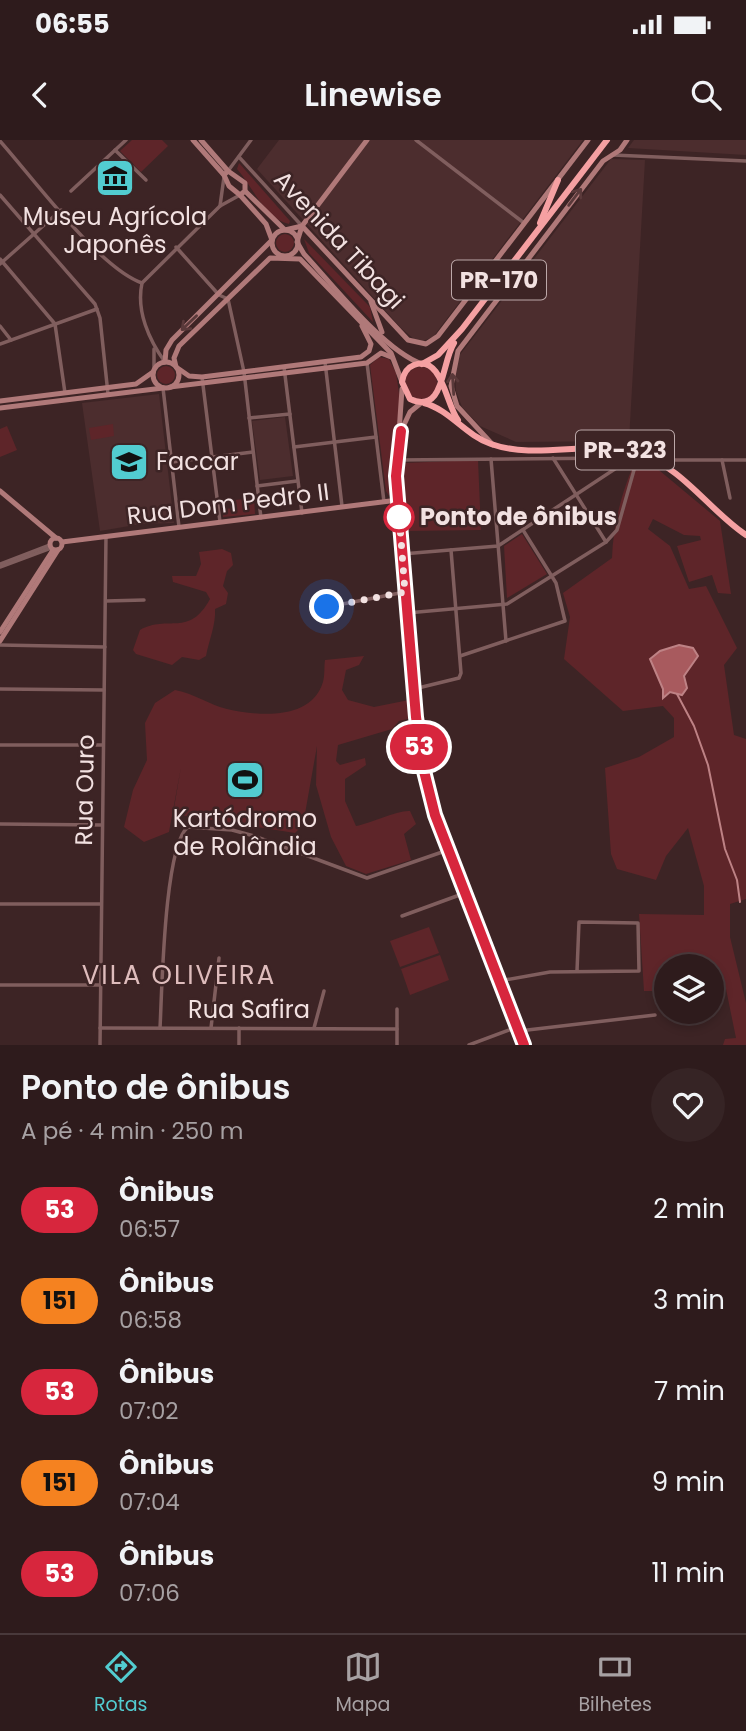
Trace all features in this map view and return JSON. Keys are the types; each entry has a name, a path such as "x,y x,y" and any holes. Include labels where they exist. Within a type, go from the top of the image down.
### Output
{"highway":[{"name":"PR-170","path":"422,403 436,396 446,357 462,330 607,140"},
{"path":"537,231 558,180"},
{"path":"484,301 514,277"},
{"name":"PR-170","path":"402,386 408,369 438,355 462,330"},
{"path":"422,364 433,368 441,383"},
{"name":"PR-323","path":"441,383 454,416 477,437"},
{"path":"402,386 410,400 422,403"},
{"name":"PR-323","path":"422,403 439,409 477,437 493,445 516,449 625,450 647,456 666,467 746,535"}],"street":[{"path":"71,191 126,140"},
{"path":"193,140 226,173 245,183 243,193 266,224 275,252 300,259 391,353 395,362 402,386 397,460 398,500 414,689 426,784 448,850 524,1045"},
{"path":"201,140 226,173 229,186 243,193 285,230 293,233 313,264 387,341 403,356 422,364"},
{"path":"220,206 226,173 251,140"},
{"path":"166,387 177,380 174,358 179,346 270,258 294,252 302,226 367,140"},
{"path":"416,140 524,223 588,140"},
{"path":"493,445 457,406 451,386 458,351 603,161 627,140"},
{"path":"0,141 109,264 142,283"},
{"path":"115,150 146,180"},
{"path":"611,155 746,161"},
{"name":"Avenida Tibagi","path":"239,157 408,340 417,344 430,342 438,336 524,223"},
{"path":"203,380 189,376 164,362 154,347 140,308 142,283 220,206 243,193"},
{"path":"0,195 97,309 108,391"},
{"path":"61,210 1,262 55,324 65,396"},
{"path":"108,391 136,384 154,371 164,362 166,350 172,340 276,234 302,226"},
{"path":"176,247 219,295 228,299"},
{"path":"228,299 244,375 261,518"},
{"path":"371,301 377,323 387,341"},
{"path":"0,344 97,309"},
{"path":"0,326 11,340"},
{"path":"326,365 366,356 371,344 362,326"},
{"path":"154,347 155,381 166,387"},
{"path":"0,401 166,387 326,365 368,363 381,353 395,362"},
{"path":"368,363 384,502"},
{"path":"326,365 342,507"},
{"path":"284,370 302,513"},
{"path":"203,380 219,522"},
{"path":"166,387 179,527"},
{"path":"0,408 65,396"},
{"path":"401,431 410,412 422,403"},
{"path":"249,418 290,414"},
{"path":"294,447 376,437"},
{"path":"171,462 253,452"},
{"path":"397,460 553,458 629,460 636,463 617,530 606,542 503,605 407,614"},
{"path":"553,458 606,542"},
{"path":"491,459 506,642"},
{"path":"402,554 498,546 629,460"},
{"path":"666,467 672,460 746,460"},
{"path":"722,460 730,498"},
{"path":"257,486 298,481"},
{"path":"0,491 59,540"},
{"name":"Rua Dom Pedro II","path":"59,540 398,500"},
{"path":"460,656 561,624 566,615 553,576 523,530"},
{"name":"Rua Ouro","path":"100,1045 106,536"},
{"path":"0,632 59,540"},
{"path":"59,540 0,643 105,648"},
{"path":"0,566 53,548"},
{"path":"414,689 458,678 461,673 450,550"},
{"path":"327,607 405,592"},
{"path":"106,601 145,600"},
{"path":"0,689 104,690"},
{"path":"0,745 103,745"},
{"path":"0,824 102,825"},
{"path":"160,1028 172,871 178,838 193,825 254,836 367,878 448,850"},
{"path":"402,916 465,893"},
{"path":"0,904 101,904"},
{"path":"499,981 550,972 639,971 638,923 579,922 577,971"},
{"path":"211,1028 219,958"},
{"path":"0,985 100,985"},
{"path":"314,1028 324,991"},
{"path":"397,1009 397,1045"},
{"path":"469,1045 518,1029 654,1015"},
{"name":"Rua Safira","path":"100,1028 397,1029"},
{"path":"239,1028 239,1045"}],"shaded area":[{"path":"132,140 162,140 168,146 141,172 120,151"},
{"path":"279,140 583,140 433,337 423,341 415,340 401,328 257,169"},
{"path":"634,140 746,140 746,155 628,148"},
{"path":"611,159 645,160 629,441 516,442 480,426 462,407 456,391 455,373 459,356"},
{"path":"239,163 290,221 289,224 280,221 266,209 237,169"},
{"path":"281,234 289,234 294,243 292,250 281,252 276,247 276,239"},
{"path":"304,239 370,307 373,322 309,253"},
{"path":"379,357 389,359 396,373 400,400 389,496 386,491 370,365"},
{"path":"162,366 170,366 175,375 173,382 162,384 157,379 157,371"},
{"path":"421,367 432,372 437,383 432,394 421,399 410,394 405,383 410,372"},
{"name":"Faccar","path":"159,394 174,523 141,524 100,531 82,403"},
{"path":"285,417 293,476 260,480 252,421"},
{"path":"113,424 114,436 91,440 89,428"},
{"path":"7,426 17,450 0,457 0,429"},
{"path":"478,460 481,530 405,531 403,463"},
{"path":"633,466 654,466 720,521 731,594 718,593 712,575 689,582 677,546 701,540 700,536 684,535 653,519 648,529 670,546 689,589 706,586 737,648 724,665 734,735 746,739 746,899 730,904 730,937 746,1003 746,1045 723,1045 725,1039 736,1038 724,989 724,954 654,954 654,991 644,991 639,914 704,915 704,886 688,828 666,856 656,880 617,869 611,854 605,768 639,757 674,737 674,718 663,706 623,711 564,659 570,617 563,593 612,558 621,499"},
{"path":"254,498 255,514 223,517 222,509 236,508 235,500"},
{"path":"522,534 547,574 507,598 504,546"},
{"path":"222,549 231,553 233,565 227,571 223,586 228,593 226,604 215,609 206,656 199,660 182,657 172,665 136,654 133,650 140,630 160,624 186,622 202,611 210,599 206,592 173,582 172,576 196,576 201,564 199,552"},
{"path":"679,645 693,648 698,656 684,676 687,688 682,695 670,692 663,698 663,689 650,659 660,651"},
{"path":"364,656 359,665 346,670 342,690 348,700 374,707 409,700 412,718 399,721 392,729 338,745 336,761 340,765 365,758 366,765 345,779 345,801 356,826 410,811 416,824 404,834 411,860 366,874 346,866 331,837 316,785 317,746 303,825 295,833 173,814 181,767 169,832 144,842 124,827 133,790 147,760 145,723 155,703 175,690 227,709 268,714 296,710 317,695 323,682 325,660"},
{"path":"429,927 439,953 400,967 390,941"},
{"path":"440,955 449,980 410,995 401,969"}],"waterway":[{"path":"677,694 694,726 708,765 725,849 737,880 740,902"}],"bus line":[{"name":"53","path":"401,431 396,476 417,734 429,796 524,1045"}],"place":[{"name":"Museu Agrícola Japonês","path":"115,178"},
{"name":"Faccar","path":"129,462"},
{"name":"Ponto de ônibus","path":"399,517"},
{"name":"Kartódromo de Rolândia","path":"245,780"}],"district":[{"name":"VILA OLIVEIRA","path":"179,975"}],"route":[{"path":"327,607 405,592 399,513 399,517"}]}
